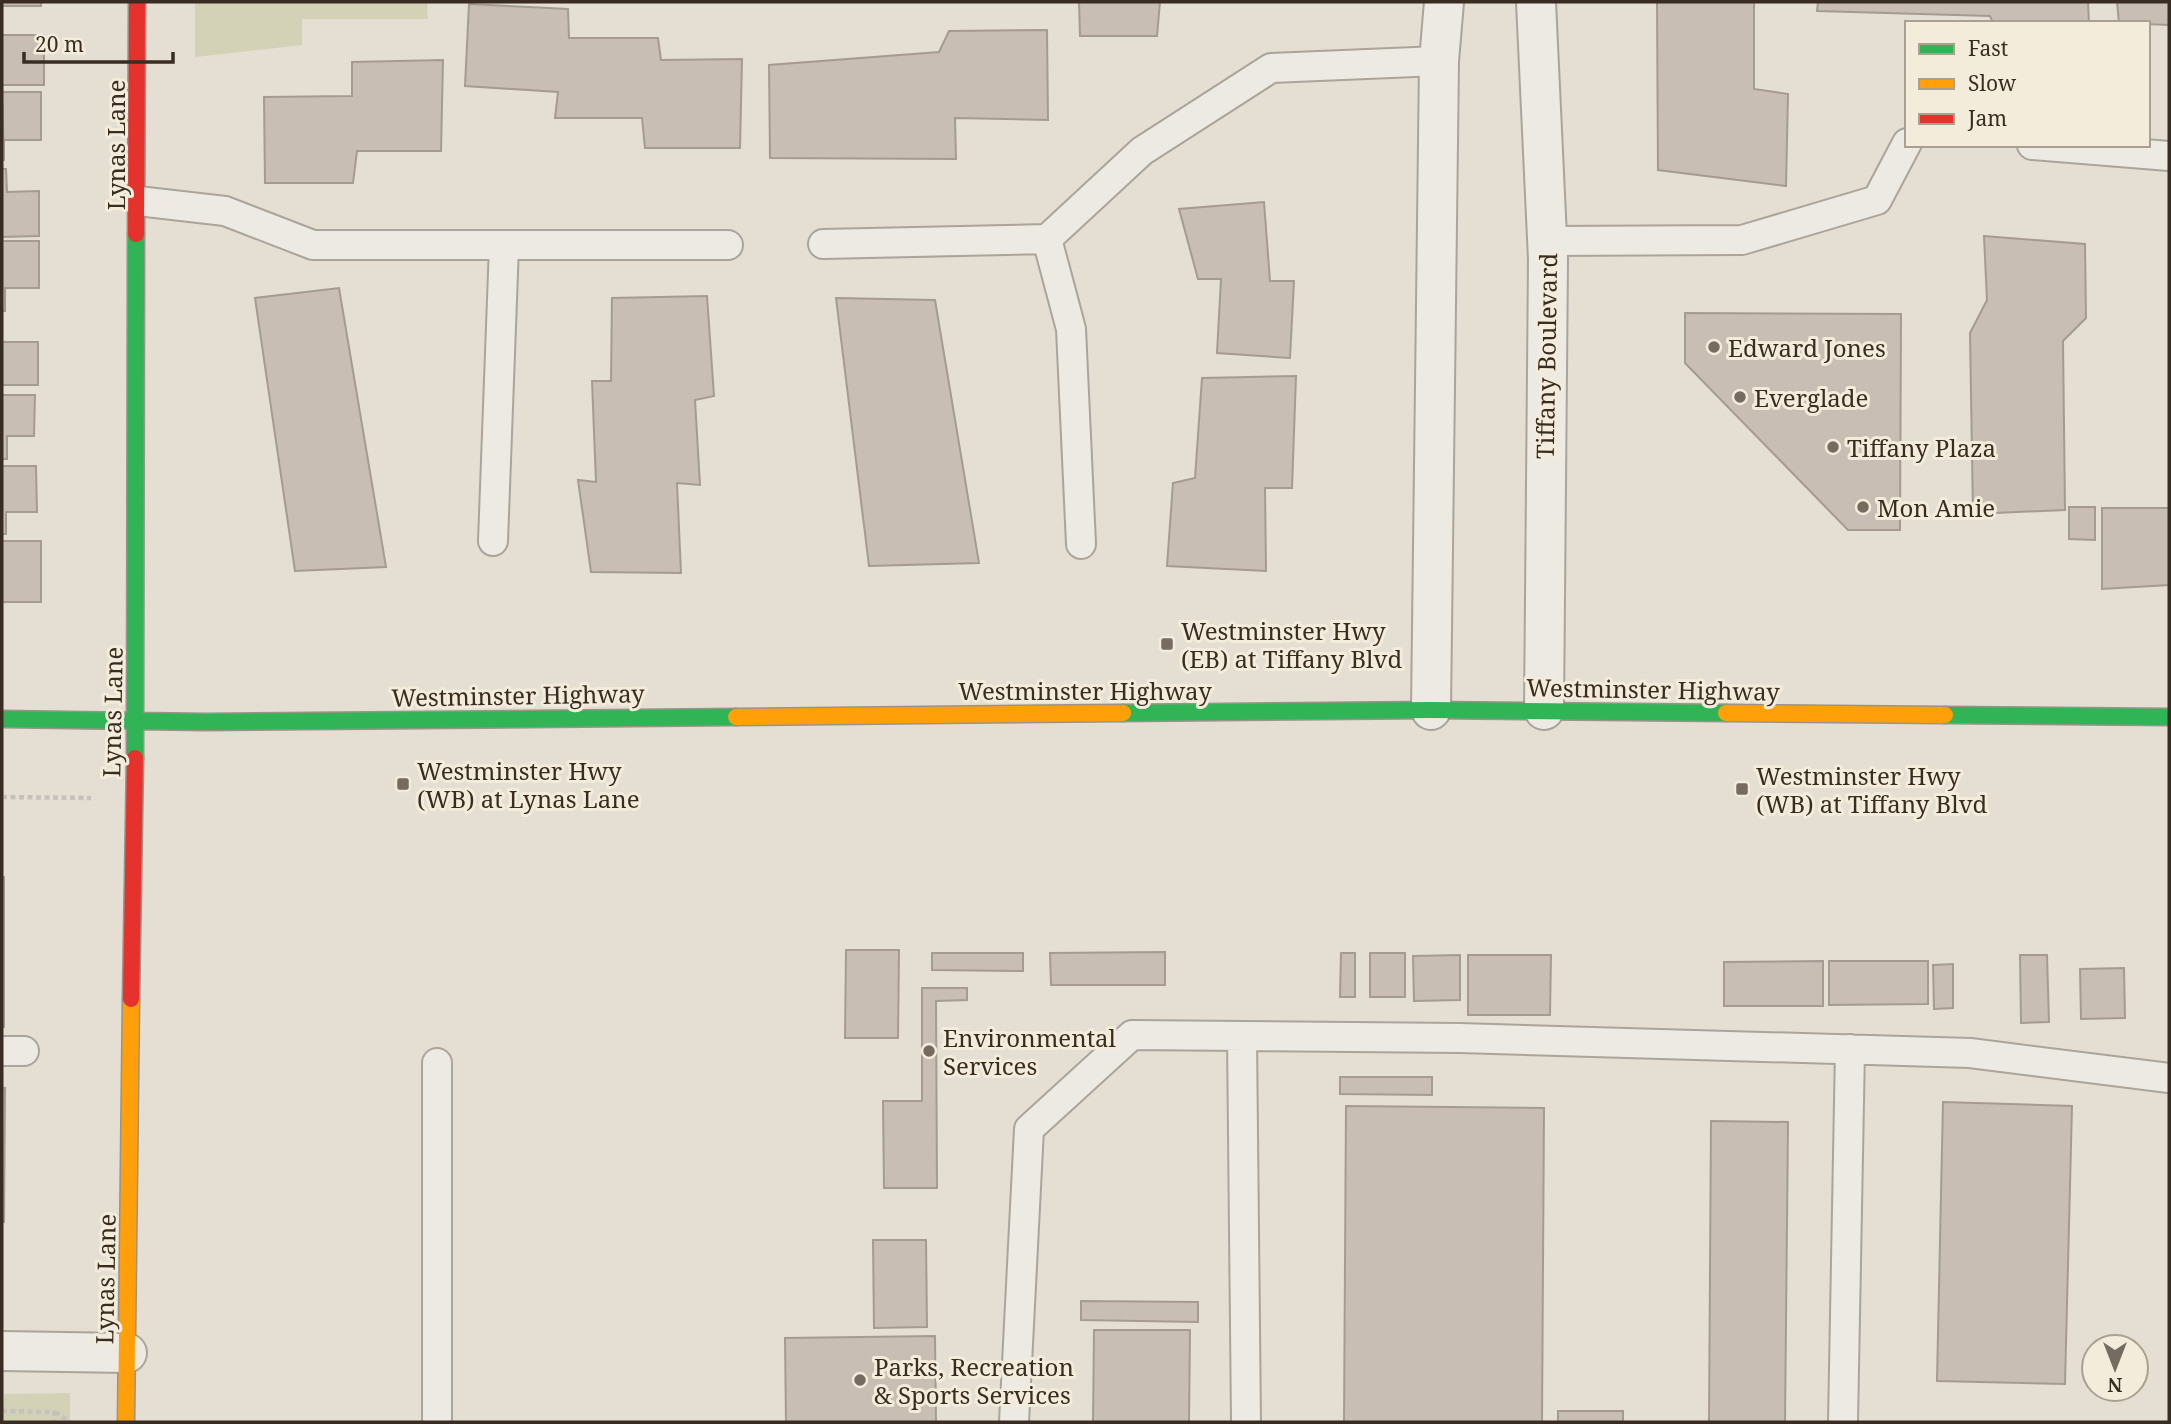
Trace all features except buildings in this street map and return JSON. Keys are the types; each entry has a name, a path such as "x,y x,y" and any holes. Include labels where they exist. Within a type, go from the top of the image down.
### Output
{"main road":[{"name":"Lynas Lane","path":"126,1422 135,721 137,2"},
{"name":"Westminster Highway","path":"2,719 135,721 1431,710 2169,717"}],"street":[{"path":"1431,710 1439,61 1444,2"},
{"name":"Tiffany Boulevard","path":"1536,2 1547,241 1544,710"},
{"path":"2,1351 127,1353"}],"lane":[{"path":"823,244 1047,239 1142,151 1271,68 1439,61"},
{"path":"1547,241 1742,240 1877,200 1905,147"},
{"path":"2057,147 2169,156"},
{"path":"138,201 225,211 313,245 728,245"},
{"path":"1047,239 1071,329 1082,544"},
{"path":"493,541 504,246"},
{"path":"1014,1422 1029,1129 1132,1035 1970,1052 2169,1077"},
{"path":"1242,1036 1246,1422"},
{"path":"1843,1422 1850,1049"},
{"path":"437,1063 437,1422"}],"path":[{"path":"2,797 134,798"},
{"path":"2,1411 54,1412 70,1422"},
{"path":"54,1412 54,1422"}],"green space":[{"path":"195,2 427,2 428,19 302,19 302,45 195,57"},
{"path":"70,1393 70,1422 2,1422 2,1394"}],"traffic: fast":[{"path":"135,758 136,234"},
{"path":"1123,713 1431,710 1726,713"},
{"path":"1945,715 2169,717"},
{"path":"2,719 206,722 736,717"}],"traffic: slow":[{"path":"736,717 1123,713"},
{"path":"1726,713 1945,715"},
{"path":"126,1422 131,999"}],"traffic: jam":[{"path":"136,234 137,2"},
{"path":"131,999 135,758"}],"place":[{"name":"Edward Jones","path":"1714,347"},
{"name":"Everglade","path":"1740,397"},
{"name":"Tiffany Plaza","path":"1833,447"},
{"name":"Mon Amie","path":"1863,507"},
{"name":"Westminster Hwy (EB) at Tiffany Blvd","path":"1167,644"},
{"name":"Westminster Hwy (WB) at Lynas Lane","path":"403,784"},
{"name":"Westminster Hwy (WB) at Tiffany Blvd","path":"1742,789"},
{"name":"Environmental Services","path":"929,1051"},
{"name":"Parks, Recreation & Sports Services","path":"860,1380"}]}
